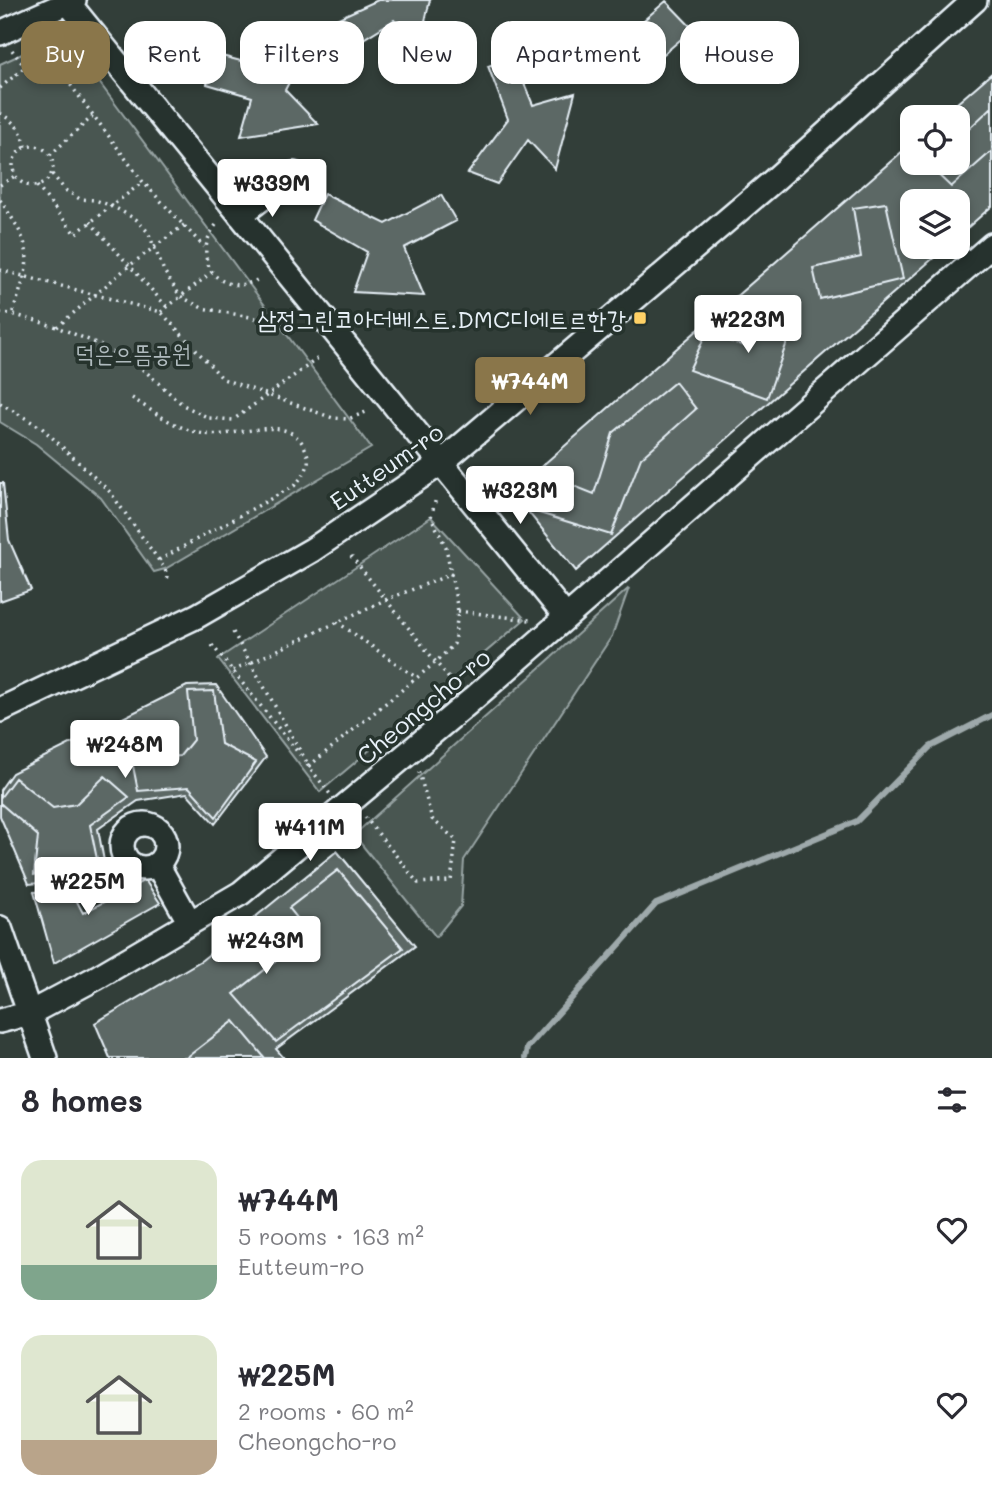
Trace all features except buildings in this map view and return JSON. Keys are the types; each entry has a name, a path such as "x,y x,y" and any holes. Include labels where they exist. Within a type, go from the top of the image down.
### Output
{"street":[{"name":"Eutteum-ro","path":"0,710 197,616 312,550 441,463 772,182 975,0"},
{"path":"6,41 69,1 566,617"},
{"path":"240,215 295,174"},
{"name":"Cheongcho-ro","path":"0,1021 30,1013 96,978 241,893 474,698 992,245"},
{"path":"157,864 190,923"},
{"path":"0,929 45,1058"}],"path":[{"path":"6,41 21,61"},
{"path":"0,88 21,70"},
{"path":"70,84 143,182 204,247 206,260 212,271 222,281 235,287 249,285 260,279"},
{"path":"0,113 17,125 24,136 26,148"},
{"path":"50,155 93,116"},
{"path":"39,147 50,155 52,174 43,184 24,184 15,176 13,162 20,151 26,148 39,147"},
{"path":"52,174 65,190 80,199 95,200 112,206 137,220 148,232 164,271 180,296 202,308 237,316 294,322"},
{"path":"0,186 15,176"},
{"path":"37,186 75,234 143,182"},
{"path":"0,201 19,228 27,250 26,277 12,314"},
{"path":"90,222 167,307"},
{"path":"57,327 185,225"},
{"path":"204,247 216,225"},
{"path":"0,270 161,312 223,379 333,418 348,419 366,412"},
{"path":"161,312 212,271"},
{"path":"0,313 57,327 96,343 145,371 183,405 209,418 233,419 321,356"},
{"path":"132,398 173,423 205,434 238,434 270,427 289,431 304,445 309,460 306,473 294,486 159,560"},
{"path":"0,403 42,428 110,492 165,569 169,583"},
{"path":"309,766 417,678 454,644 458,611 452,574 446,547 430,517 436,498"},
{"path":"351,556 457,689"},
{"path":"233,671 385,600 452,574"},
{"path":"458,611 535,621"},
{"path":"337,622 417,678"},
{"path":"233,632 309,766"},
{"path":"212,645 332,797"},
{"path":"362,812 418,883 451,881 456,840 432,820 417,765"}],"green space":[{"name":"덕은으뜸공원","path":"21,54 21,84 100,84 371,448 165,569 154,572 101,498 36,444 0,422 0,64"},
{"path":"431,517 525,619 320,792 218,659"},
{"path":"629,588 612,636 464,860 461,906 436,937 354,835"}],"waterway":[{"path":"525,1058 527,1048 656,904 857,821 930,747 992,715"}],"place":[{"name":"삼정그린코아더베스트.DMC디에트르한강","path":"640,318"}]}
